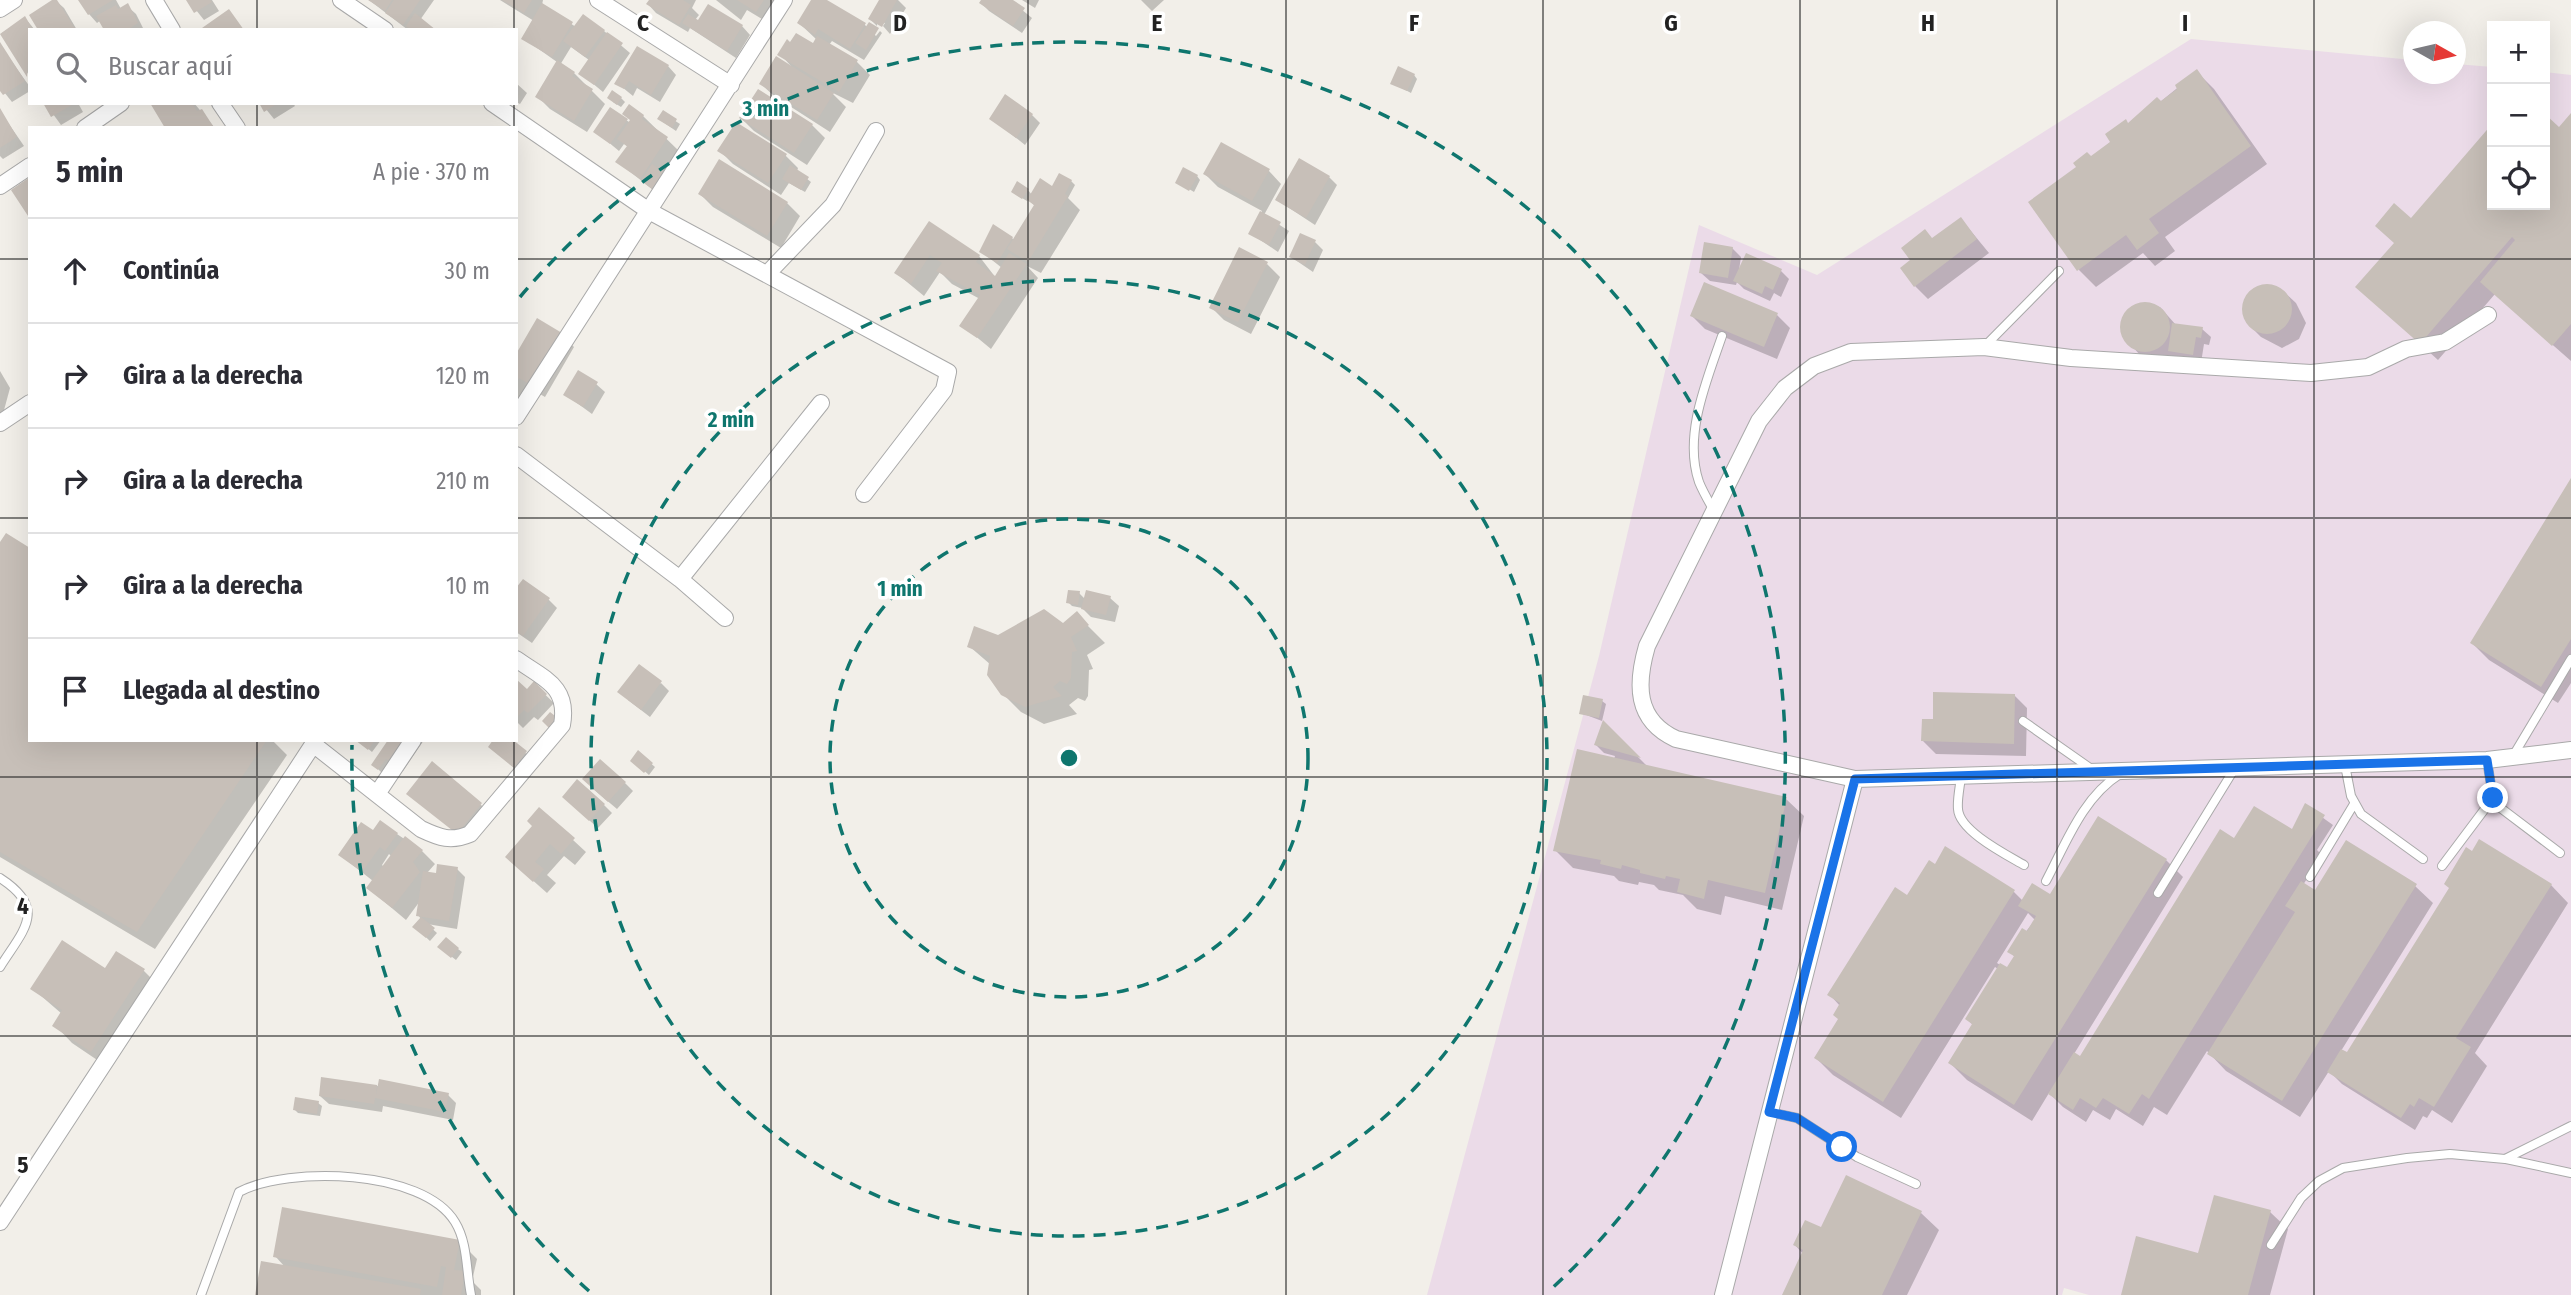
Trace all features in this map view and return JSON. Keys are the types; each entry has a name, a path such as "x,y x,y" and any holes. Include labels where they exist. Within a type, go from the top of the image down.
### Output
{"street":[{"path":"0,9 14,0"},
{"path":"155,0 171,28"},
{"path":"341,0 382,28"},
{"path":"598,0 731,85"},
{"path":"518,414 784,0"},
{"path":"88,126 118,105"},
{"path":"221,105 236,126"},
{"path":"495,105 649,211 948,372 944,390 864,494"},
{"path":"767,274 833,205 876,131"},
{"path":"0,186 28,167"},
{"path":"2488,315 2445,342 2406,349 2368,367 2311,373 2071,358 1984,347 1851,352 1814,366 1785,388 1759,421 1647,646 1640,670 1640,694 1648,716 1660,731 1676,739 1855,779 2487,760 2571,750"},
{"path":"680,579 821,402"},
{"path":"0,423 28,404"},
{"path":"518,457 680,579 725,618"},
{"path":"0,1222 314,742 421,829 441,838 456,840 470,834 562,725 565,706 557,688 518,660"},
{"path":"377,794 412,742"},
{"path":"1723,1295 1855,779"}],"lane":[{"path":"1984,347 2059,271"},
{"path":"1714,511 1699,481 1693,439 1706,382 1722,336"},
{"path":"2512,757 2571,659"},
{"path":"2023,721 2080,763 2103,773"},
{"path":"2487,760 2493,798 2505,813 2560,853"},
{"path":"2345,765 2354,804 2361,814 2423,859"},
{"path":"2158,893 2235,768"},
{"path":"2046,881 2089,802 2106,783 2122,772"},
{"path":"1961,776 1957,811 1960,818 1987,844 2024,864"},
{"path":"2442,866 2493,798"},
{"path":"2309,877 2354,804"},
{"path":"0,878 25,898 29,907 28,922 0,967"},
{"path":"1769,1112 1797,1118 1857,1157 1916,1184"},
{"path":"2505,1159 2571,1126"},
{"path":"2271,1245 2301,1198 2319,1181 2343,1168 2407,1157 2450,1154 2505,1159 2571,1173"},
{"path":"201,1295 239,1192 273,1178 331,1175 416,1189 436,1201 455,1222 464,1247 471,1295"}],"shaded area":[{"path":"2191,39 2403,59 2403,84 2466,84 2466,65 2487,67 2487,210 2550,210 2550,73 2571,75 2571,1295 2089,1295 2064,1288 2062,1295 1427,1295 1599,656 1699,225 1817,275"}],"building":[{"path":"52,0 57,0 75,28 37,28 29,15"},
{"path":"78,0 113,0 88,15"},
{"path":"186,0 210,0 212,2 194,13"},
{"path":"368,0 392,0 385,11"},
{"path":"394,0 420,0 403,25 385,13"},
{"path":"502,0 532,0 524,13"},
{"path":"649,0 683,0 691,5 679,25 646,4"},
{"path":"737,0 764,0 756,12"},
{"path":"811,0 827,0 866,23 850,49 818,29 815,35 797,23"},
{"path":"879,0 897,0 882,27 868,19"},
{"path":"981,0 1013,0 1025,8 1013,26 979,3"},
{"path":"128,3 138,23 130,28 103,28 96,16 116,5 118,9"},
{"path":"542,3 573,22 552,57 521,39"},
{"path":"708,4 743,25 727,51 682,23 688,14 698,20"},
{"path":"229,9 243,28 202,28"},
{"path":"415,13 434,28 408,28 406,26"},
{"path":"583,14 605,30 585,57 563,41"},
{"path":"25,16 32,28 28,28 27,77 0,34"},
{"path":"869,22 879,28 866,50 855,43"},
{"path":"607,32 623,43 594,85 578,74"},
{"path":"796,33 813,43 817,36 858,60 839,92 777,55 787,39 790,42"},
{"path":"0,42 25,81 3,95 0,91"},
{"path":"637,46 669,65 651,95 629,81 624,89 614,84"},
{"path":"776,56 834,93 817,120 759,84"},
{"path":"557,60 575,72 572,76 593,89 574,121 535,97"},
{"path":"1398,66 1415,74 1407,91 1390,84"},
{"path":"2197,69 2251,146 2149,219 2159,233 2137,250 2126,235 2077,271 2028,202 2076,167 2073,163 2087,152 2091,156 2110,142 2105,134 2126,119 2128,123 2157,97 2161,101 2177,89 2175,85"},
{"path":"758,89 813,124 794,153 739,118"},
{"path":"612,90 622,97 617,105 607,98"},
{"path":"1005,94 1033,114 1016,138 989,119"},
{"path":"629,104 644,115 642,119 668,137 640,179 615,162 627,146 617,139 630,120 622,114"},
{"path":"44,105 72,105 51,117"},
{"path":"151,105 193,105 197,111 202,109 213,126 164,126"},
{"path":"260,105 275,105 264,112"},
{"path":"610,107 628,119 610,144 593,132"},
{"path":"0,108 17,137 0,148"},
{"path":"663,110 677,119 672,128 657,119"},
{"path":"2571,113 2571,324 2552,346 2480,282 2515,240 2512,237 2420,344 2355,287 2394,243 2375,226 2394,203 2411,218 2487,130 2487,210 2550,210 2550,119 2559,127"},
{"path":"736,122 787,154 768,183 717,151"},
{"path":"1221,142 1270,169 1252,201 1203,174"},
{"path":"1299,158 1330,176 1306,218 1275,200"},
{"path":"719,159 788,202 767,236 698,194"},
{"path":"652,164 666,174 655,191 641,181"},
{"path":"790,165 809,177 801,190 782,179"},
{"path":"1183,167 1198,175 1189,191 1175,183"},
{"path":"1059,173 1072,180 1065,194 1068,196 1028,262 1007,249 1034,205 1027,200 1040,178 1052,186"},
{"path":"28,178 28,216 11,190"},
{"path":"1017,181 1029,189 1022,199 1011,192"},
{"path":"1260,211 1281,222 1269,245 1248,234"},
{"path":"1961,217 1977,239 1914,287 1900,268 1910,260 1901,248 1925,229 1932,238"},
{"path":"929,221 980,255 976,262 995,276 1009,253 1027,264 977,338 959,326 980,295 936,271 942,263 930,255 911,284 894,273"},
{"path":"993,224 1013,237 997,263 979,252"},
{"path":"1300,233 1316,240 1305,265 1289,257"},
{"path":"1704,242 1733,247 1728,278 1699,273"},
{"path":"1239,247 1268,262 1238,322 1209,308"},
{"path":"1746,253 1782,269 1773,290 1765,286 1762,294 1733,281"},
{"path":"1704,282 1778,313 1764,347 1690,316"},
{"path":"2267,284 2285,291 2292,309 2285,327 2267,334 2249,327 2242,309 2249,291"},
{"path":"2145,302 2162,310 2170,327 2162,344 2145,352 2128,344 2120,327 2128,310"},
{"path":"537,318 562,333 532,386 519,378 518,380 518,351"},
{"path":"2172,323 2203,327 2201,338 2196,337 2193,355 2168,351"},
{"path":"578,370 598,382 583,407 563,395"},
{"path":"2571,478 2571,639 2541,687 2470,643"},
{"path":"6,533 28,547 28,742 266,742 137,932 0,852 0,542"},
{"path":"523,579 550,598 523,636 518,632 518,585"},
{"path":"1068,590 1080,591 1078,605 1066,603"},
{"path":"1086,590 1111,596 1106,615 1081,609"},
{"path":"1044,609 1063,623 1077,611 1089,625 1071,637 1077,651 1072,652 1071,678 1067,684 1060,681 1053,687 1062,696 1025,707 1001,695 987,675 990,656 967,647 974,626 998,635"},
{"path":"639,664 662,681 641,710 617,692"},
{"path":"518,681 527,689 534,681 547,694 528,713 524,710 518,716"},
{"path":"1933,692 2015,694 2014,744 1921,741 1922,719 1933,719"},
{"path":"1583,695 1603,699 1599,718 1579,714"},
{"path":"550,712 559,719 550,729 542,721"},
{"path":"1603,720 1641,758 1594,745"},
{"path":"358,742 374,742 368,750"},
{"path":"387,742 409,742 394,764 386,759 378,770 371,765"},
{"path":"492,742 516,742 527,751 514,768 488,747"},
{"path":"1577,749 1787,797 1765,893 1708,880 1704,899 1677,892 1680,879 1666,876 1665,879 1622,865 1621,869 1600,864 1601,860 1553,851"},
{"path":"638,750 653,763 644,773 630,761"},
{"path":"600,759 626,782 608,802 582,779"},
{"path":"432,761 482,803 457,834 406,794"},
{"path":"577,779 605,804 589,821 562,797"},
{"path":"2305,803 2325,815 2149,1099 2142,1094 2129,1114 2103,1098 2096,1108 2080,1098 2073,1110 2048,1094 2074,1052 2080,1056 2220,829 2234,838 2254,806 2292,829"},
{"path":"539,807 575,838 561,854 550,844 535,862 544,869 533,882 505,857 532,826 527,821"},
{"path":"2098,816 2167,859 2014,1105 1948,1063 1972,1024 1965,1019 2000,963 2007,967 2014,956 2007,952 2022,928 2027,931 2036,916 2018,906 2032,883 2050,894"},
{"path":"380,820 398,833 385,851 380,847 362,872 338,855 361,822 373,830"},
{"path":"405,836 423,850 413,862 420,872 392,908 366,888"},
{"path":"2479,839 2552,884 2456,1038 2471,1047 2434,1107 2419,1098 2414,1107 2410,1104 2401,1118 2327,1072 2341,1049 2347,1052 2449,888 2444,884 2466,847 2472,851"},
{"path":"2346,840 2417,884 2282,1101 2207,1054 2295,912 2285,906 2301,881 2315,890"},
{"path":"1945,846 2015,890 1883,1102 1814,1058 1838,1019 1833,1015 1840,1003 1827,995 1895,887 1907,895 1929,860 1935,864"},
{"path":"437,864 458,867 449,921 416,916 423,871 436,873"},
{"path":"421,917 435,928 426,938 412,927"},
{"path":"446,937 459,948 451,958 437,947"},
{"path":"62,940 105,968 116,951 145,969 91,1052 52,1026 62,1010 30,989"},
{"path":"321,1077 377,1085 376,1095 379,1079 449,1093 445,1112 375,1098 374,1104 319,1096"},
{"path":"295,1097 319,1101 317,1114 293,1110"},
{"path":"1846,1175 1922,1211 1882,1295 1782,1295 1803,1250 1793,1245 1805,1220 1821,1227"},
{"path":"2214,1195 2271,1210 2248,1295 2121,1295 2136,1236 2198,1253"},
{"path":"282,1207 460,1240 454,1270 465,1271 461,1295 442,1295 446,1267 441,1266 437,1287 273,1257"},
{"path":"261,1261 421,1289 420,1295 255,1295"}],"route":[{"path":"1842,1147 1817,1128 1797,1118 1769,1112 1855,779 2487,760 2493,798"}]}
